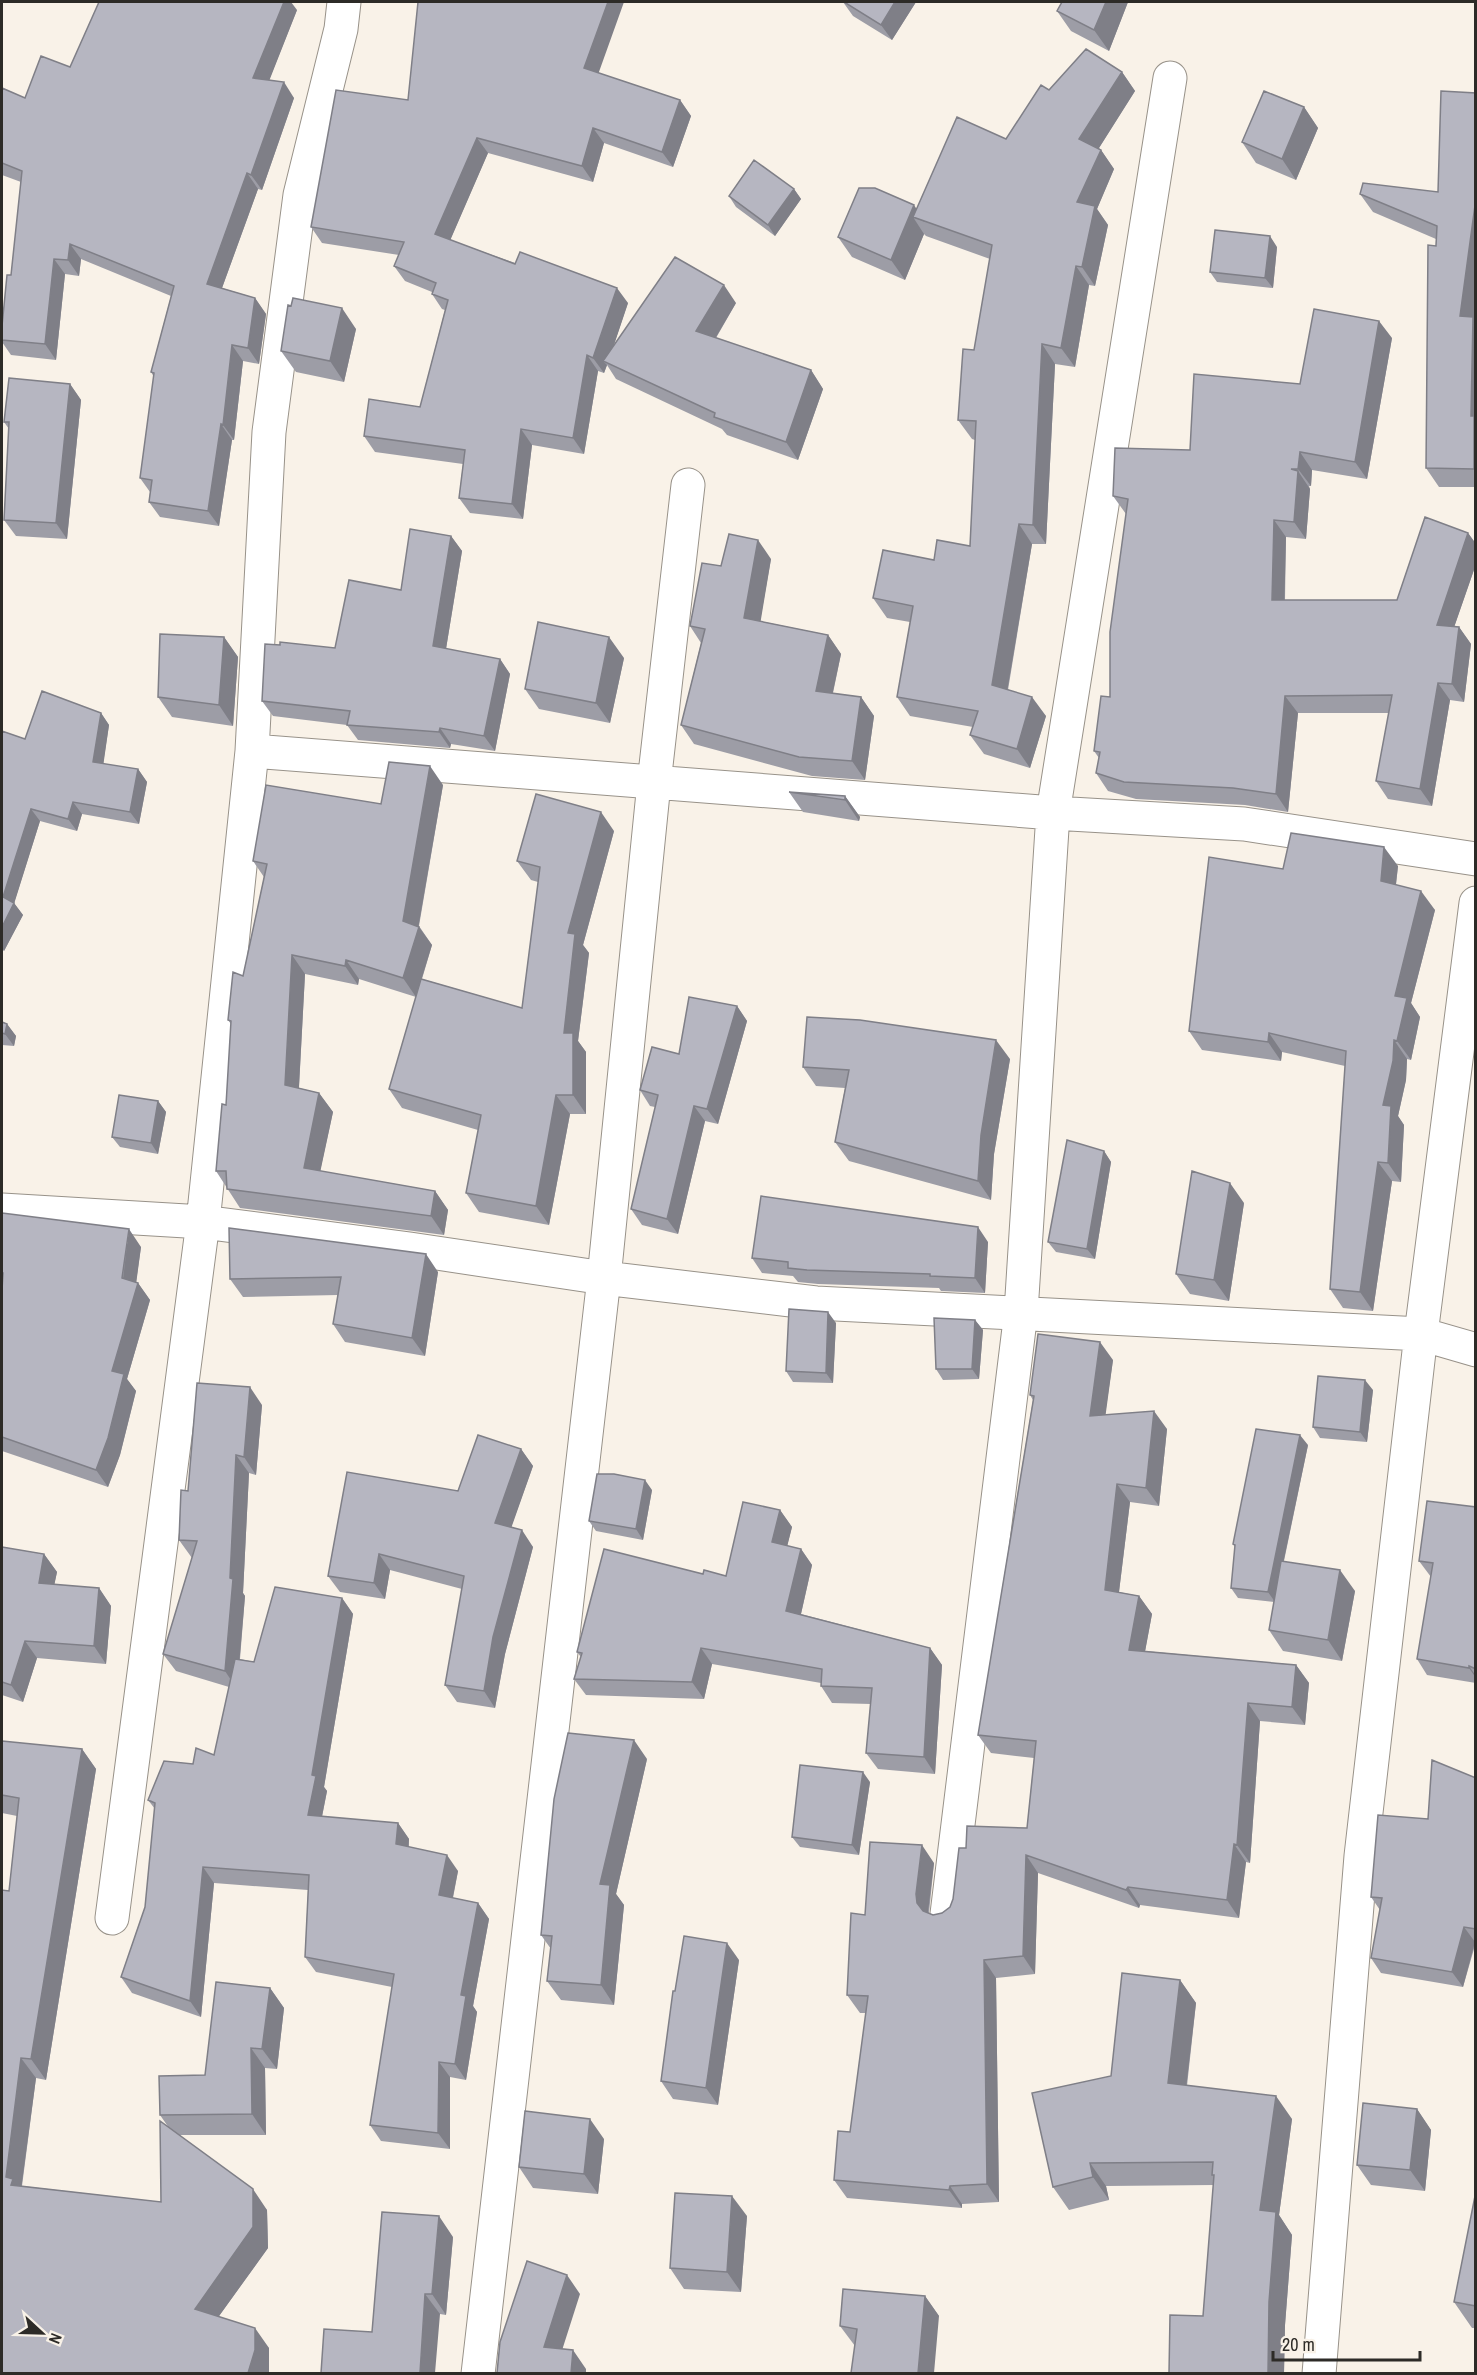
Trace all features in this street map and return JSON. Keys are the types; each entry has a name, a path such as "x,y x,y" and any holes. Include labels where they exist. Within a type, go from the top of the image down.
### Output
{"street":[{"path":"112,1918 203,1222 252,751 269,432 300,195 341,29 344,2"},
{"path":"947,1914 1021,1312 1053,813 1170,78"},
{"path":"478,2373 604,1278 654,783 688,485"},
{"path":"252,751 1053,813 1244,824 1476,859"},
{"path":"1319,2373 1361,1856 1421,1334 1476,903"},
{"path":"2,1210 203,1222 410,1249 604,1278 816,1303 1421,1334 1476,1350"}],"building":[{"path":"99,2 284,2 253,78 284,82 251,175 247,173 207,284 255,298 248,348 232,345 223,425 221,424 208,511 149,502 152,480 140,478 154,373 151,372 174,286 70,244 68,260 54,259 45,344 2,340 7,275 11,275 22,171 2,163 2,88 25,98 41,56 70,67"},
{"path":"418,2 608,2 584,68 680,100 662,152 593,128 582,166 477,138 435,234 515,264 520,252 617,288 593,358 587,355 573,438 521,429 512,504 459,498 465,450 364,436 369,399 420,407 448,300 432,294 436,283 394,266 404,242 311,227 336,90 408,100"},
{"path":"844,2 895,2 881,25"},
{"path":"1062,2 1106,2 1094,30 1057,11"},
{"path":"1086,49 1122,72 1079,139 1101,150 1077,202 1095,206 1082,267 1076,266 1061,348 1042,344 1033,525 1019,524 992,685 1032,697 1017,749 970,735 978,711 897,697 913,606 873,598 883,550 934,560 937,540 970,546 976,421 958,420 963,349 974,350 992,245 913,217 957,117 1006,139 1041,85 1049,90"},
{"path":"1264,91 1304,107 1282,159 1242,142"},
{"path":"1441,91 1476,93 1476,198 1460,316 1473,317 1471,416 1474,416 1474,469 1426,468 1428,245 1436,246 1437,226 1360,194 1363,183 1438,192"},
{"path":"754,160 794,189 768,225 729,196"},
{"path":"859,188 875,188 914,205 891,260 838,237"},
{"path":"1215,230 1270,236 1265,278 1210,272"},
{"path":"675,257 724,285 696,331 811,370 786,442 714,417 715,413 603,361"},
{"path":"293,298 342,308 330,361 281,351 288,305 291,306"},
{"path":"1314,309 1379,321 1355,462 1300,452 1298,469 1291,469 1298,471 1294,522 1274,520 1272,600 1397,600 1425,517 1468,533 1437,625 1459,627 1452,684 1438,683 1420,789 1376,781 1392,695 1285,696 1276,794 1233,788 1124,782 1096,773 1100,752 1094,751 1101,696 1110,697 1110,632 1128,499 1113,496 1115,448 1190,450 1194,374 1300,384"},
{"path":"9,378 70,384 56,523 4,520 9,422 4,422"},
{"path":"410,529 451,536 433,646 500,659 484,736 440,728 439,732 347,725 350,711 262,701 265,644 280,645 280,642 335,648 349,580 401,590"},
{"path":"729,534 758,540 744,618 828,635 816,691 861,697 852,761 799,757 681,725 705,629 690,626 702,563 721,566"},
{"path":"538,622 609,637 596,703 525,689"},
{"path":"160,634 224,637 219,705 158,697"},
{"path":"42,691 101,713 93,762 138,769 130,812 73,802 68,819 31,809 3,897 14,903 2,927 2,731 25,739"},
{"path":"389,762 430,766 403,921 419,927 403,978 346,960 345,966 292,955 285,1085 319,1093 304,1168 435,1191 431,1216 227,1189 226,1171 216,1171 222,1104 226,1105 231,1021 228,1020 233,972 243,976 267,864 253,861 266,785 381,804"},
{"path":"789,792 845,796 845,800"},
{"path":"536,794 601,812 568,933 575,934 564,1033 573,1033 573,1095 556,1095 536,1206 466,1193 481,1115 389,1089 421,979 522,1008 540,867 517,861"},
{"path":"1291,833 1384,847 1381,881 1421,891 1395,996 1407,998 1397,1041 1394,1040 1393,1061 1383,1105 1391,1106 1388,1163 1378,1162 1360,1292 1330,1289 1346,1051 1269,1033 1268,1042 1189,1031 1209,857 1283,869"},
{"path":"689,997 737,1006 707,1109 694,1106 667,1219 631,1209 658,1095 640,1090 652,1047 679,1054"},
{"path":"807,1017 860,1020 996,1040 981,1135 978,1181 835,1142 849,1070 803,1067"},
{"path":"2,1022 7,1024 5,1034 2,1033"},
{"path":"119,1095 158,1101 151,1143 112,1137"},
{"path":"1067,1140 1104,1151 1087,1249 1048,1242"},
{"path":"1192,1171 1230,1183 1214,1280 1176,1274"},
{"path":"761,1196 978,1227 975,1278 930,1276 930,1274 807,1270 788,1268 788,1262 752,1258"},
{"path":"2,1213 129,1229 122,1278 138,1283 112,1371 124,1374 108,1438 96,1470 2,1437"},
{"path":"229,1228 426,1254 412,1338 333,1324 341,1277 230,1279"},
{"path":"789,1309 828,1312 826,1373 786,1371"},
{"path":"934,1318 975,1320 972,1369 936,1369"},
{"path":"1038,1334 1100,1342 1090,1416 1154,1411 1146,1488 1117,1484 1105,1590 1139,1596 1129,1650 1296,1665 1292,1707 1248,1703 1237,1845 1234,1844 1227,1900 1128,1887 1126,1890 1026,1855 1023,1956 984,1960 987,2184 950,2186 949,2190 834,2180 838,2131 850,2132 868,1996 847,1995 851,1913 865,1915 870,1842 922,1845 917,1903 923,1911 933,1915 942,1913 950,1907 959,1848 966,1848 967,1826 1027,1828 1036,1741 978,1735 1034,1396 1030,1395"},
{"path":"1318,1376 1365,1380 1360,1432 1313,1427"},
{"path":"197,1383 250,1387 244,1457 236,1455 230,1578 233,1579 225,1671 163,1654 197,1541 179,1540 181,1490 188,1491"},
{"path":"1256,1429 1300,1435 1268,1592 1231,1588 1235,1545 1233,1544"},
{"path":"478,1435 521,1449 495,1523 522,1530 493,1637 484,1691 445,1685 464,1576 379,1554 374,1583 328,1576 347,1472 458,1491"},
{"path":"597,1474 614,1474 645,1480 636,1529 589,1521"},
{"path":"1427,1501 1476,1507 1476,1669 1417,1659 1433,1563 1419,1561"},
{"path":"743,1502 780,1510 772,1542 801,1549 786,1611 930,1648 924,1757 866,1753 872,1688 821,1686 822,1669 701,1648 692,1682 574,1679 582,1653 577,1652 604,1549 703,1574 704,1570 726,1576"},
{"path":"2,1547 44,1554 39,1583 99,1588 94,1646 25,1641 11,1685 2,1682"},
{"path":"1281,1561 1340,1570 1328,1640 1269,1630"},
{"path":"275,1587 342,1598 312,1775 316,1776 308,1815 398,1823 396,1844 447,1855 439,1895 478,1903 461,1995 466,1996 455,2064 439,2062 438,2133 370,2125 394,1974 305,1957 309,1875 203,1867 190,2001 121,1977 145,1907 155,1803 148,1800 164,1761 193,1764 196,1748 214,1755 235,1659 254,1662"},
{"path":"568,1733 634,1740 600,1884 610,1885 601,1985 547,1981 552,1936 541,1935 554,1799"},
{"path":"2,1741 82,1749 31,2059 21,2058 6,2177 13,2179 11,2185 161,2202 160,2121 253,2189 253,2227 195,2309 255,2328 255,2350 248,2373 2,2373 2,1890 9,1891 19,1798 2,1795"},
{"path":"1432,1760 1476,1778 1476,1929 1464,1927 1452,1972 1371,1958 1382,1898 1371,1897 1378,1815 1428,1819"},
{"path":"800,1765 863,1772 852,1845 792,1837"},
{"path":"684,1936 727,1943 706,2088 661,2081 673,1991 675,1991"},
{"path":"1122,1973 1180,1980 1168,2083 1276,2096 1260,2210 1276,2212 1269,2302 1268,2373 1169,2373 1170,2315 1203,2316 1214,2175 1212,2175 1213,2162 1090,2163 1093,2177 1053,2187 1032,2093 1111,2076"},
{"path":"216,1982 270,1988 262,2049 251,2048 252,2114 160,2115 159,2076 205,2075"},
{"path":"1363,2103 1417,2109 1410,2170 1357,2165"},
{"path":"525,2111 590,2119 584,2174 519,2167"},
{"path":"1476,2191 1476,2306 1454,2302"},
{"path":"675,2193 732,2196 727,2272 670,2268"},
{"path":"382,2212 439,2216 432,2294 425,2294 420,2373 321,2373 324,2329 372,2332"},
{"path":"527,2261 567,2275 544,2347 573,2350 571,2373 497,2373 500,2342"},
{"path":"843,2289 925,2296 918,2373 851,2373 857,2329 840,2326"}]}
